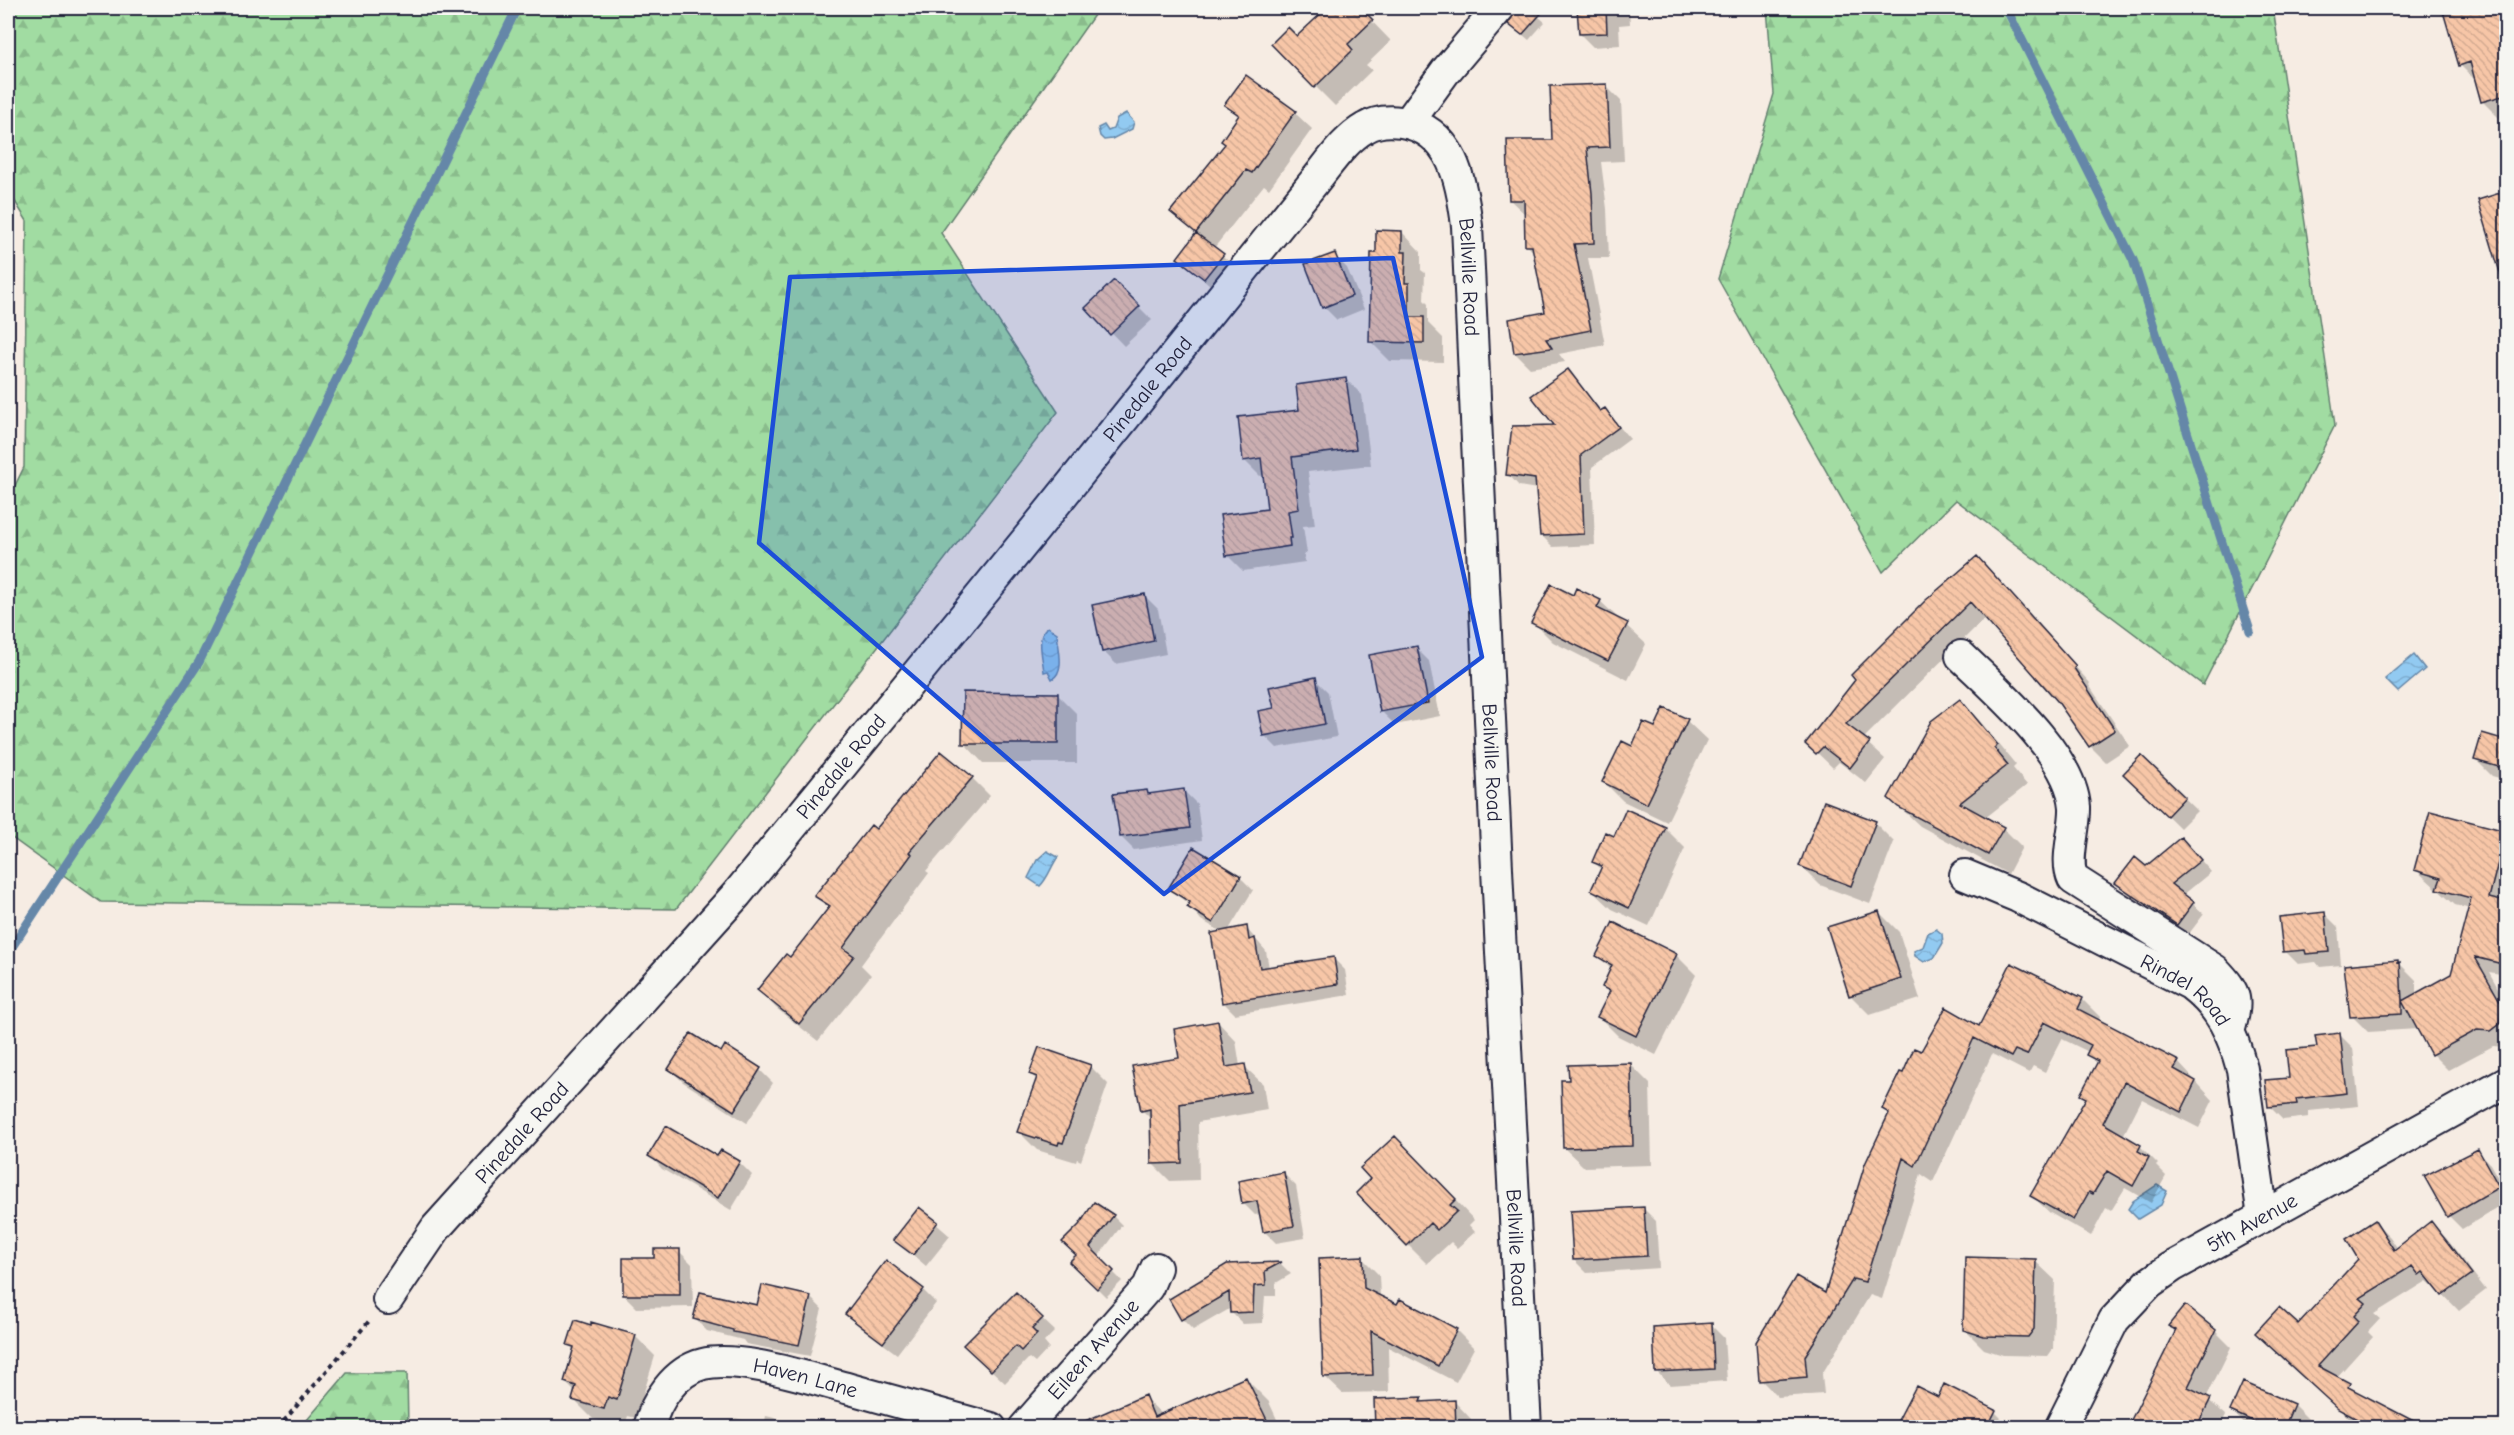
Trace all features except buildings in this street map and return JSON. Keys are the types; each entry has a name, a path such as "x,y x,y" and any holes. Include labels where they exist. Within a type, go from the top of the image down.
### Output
{"street":[{"path":"1408,123 1445,72 1499,8"},
{"name":"Pinedale Road","path":"388,1299 436,1228 737,894 1036,528 1320,174 1348,142 1365,128 1382,122 1408,123"},
{"name":"Bellville Road","path":"1408,123 1426,130 1441,142 1449,155 1463,193 1467,226 1526,1428"},
{"path":"1961,656 2036,731 2060,765 2075,806 2075,830 2069,869 2073,879 2215,970 2229,984 2236,1001 2229,1032"},
{"name":"Rindel Road","path":"1965,875 2018,897 2190,984 2215,1006 2229,1032 2242,1069 2263,1217"},
{"name":"5th Avenue","path":"2060,1428 2108,1329 2149,1283 2172,1267 2506,1082"},
{"name":"Eileen Avenue","path":"1024,1428 1149,1287 1156,1268"},
{"name":"Haven Lane","path":"650,1428 657,1404 675,1381 700,1365 726,1362 811,1379 991,1428"}],"path":[{"path":"279,1428 388,1299"}],"highlighted area":[{"path":"1393,258 1482,657 1164,894 759,543 790,277"}],"green space":[{"path":"8,8 1099,8 941,233 1058,412 676,909 101,902 8,835 8,500 24,467 27,221 8,190"},
{"path":"1767,8 2273,8 2335,425 2203,685 1956,500 1883,572 1718,279 1774,94"},
{"path":"347,1373 407,1373 408,1427 301,1427"}],"water":[{"path":"1126,113 1134,122 1132,129 1112,139 1104,140 1098,128 1104,125 1108,131 1113,129 1117,118"},
{"path":"1048,627 1057,633 1060,658 1059,670 1052,679 1048,671 1044,672 1041,647 1042,635"},
{"path":"2414,655 2425,669 2398,692 2385,679"},
{"path":"1047,851 1058,857 1040,886 1028,878 1037,860"},
{"path":"1936,929 1942,934 1943,943 1934,958 1924,962 1915,956 1914,951 1923,947 1928,933"},
{"path":"2157,1185 2167,1191 2161,1205 2138,1219 2128,1209 2133,1201"}],"waterway":[{"path":"8,953 199,662 517,8"},
{"path":"2006,8 2133,260 2250,631"}]}
